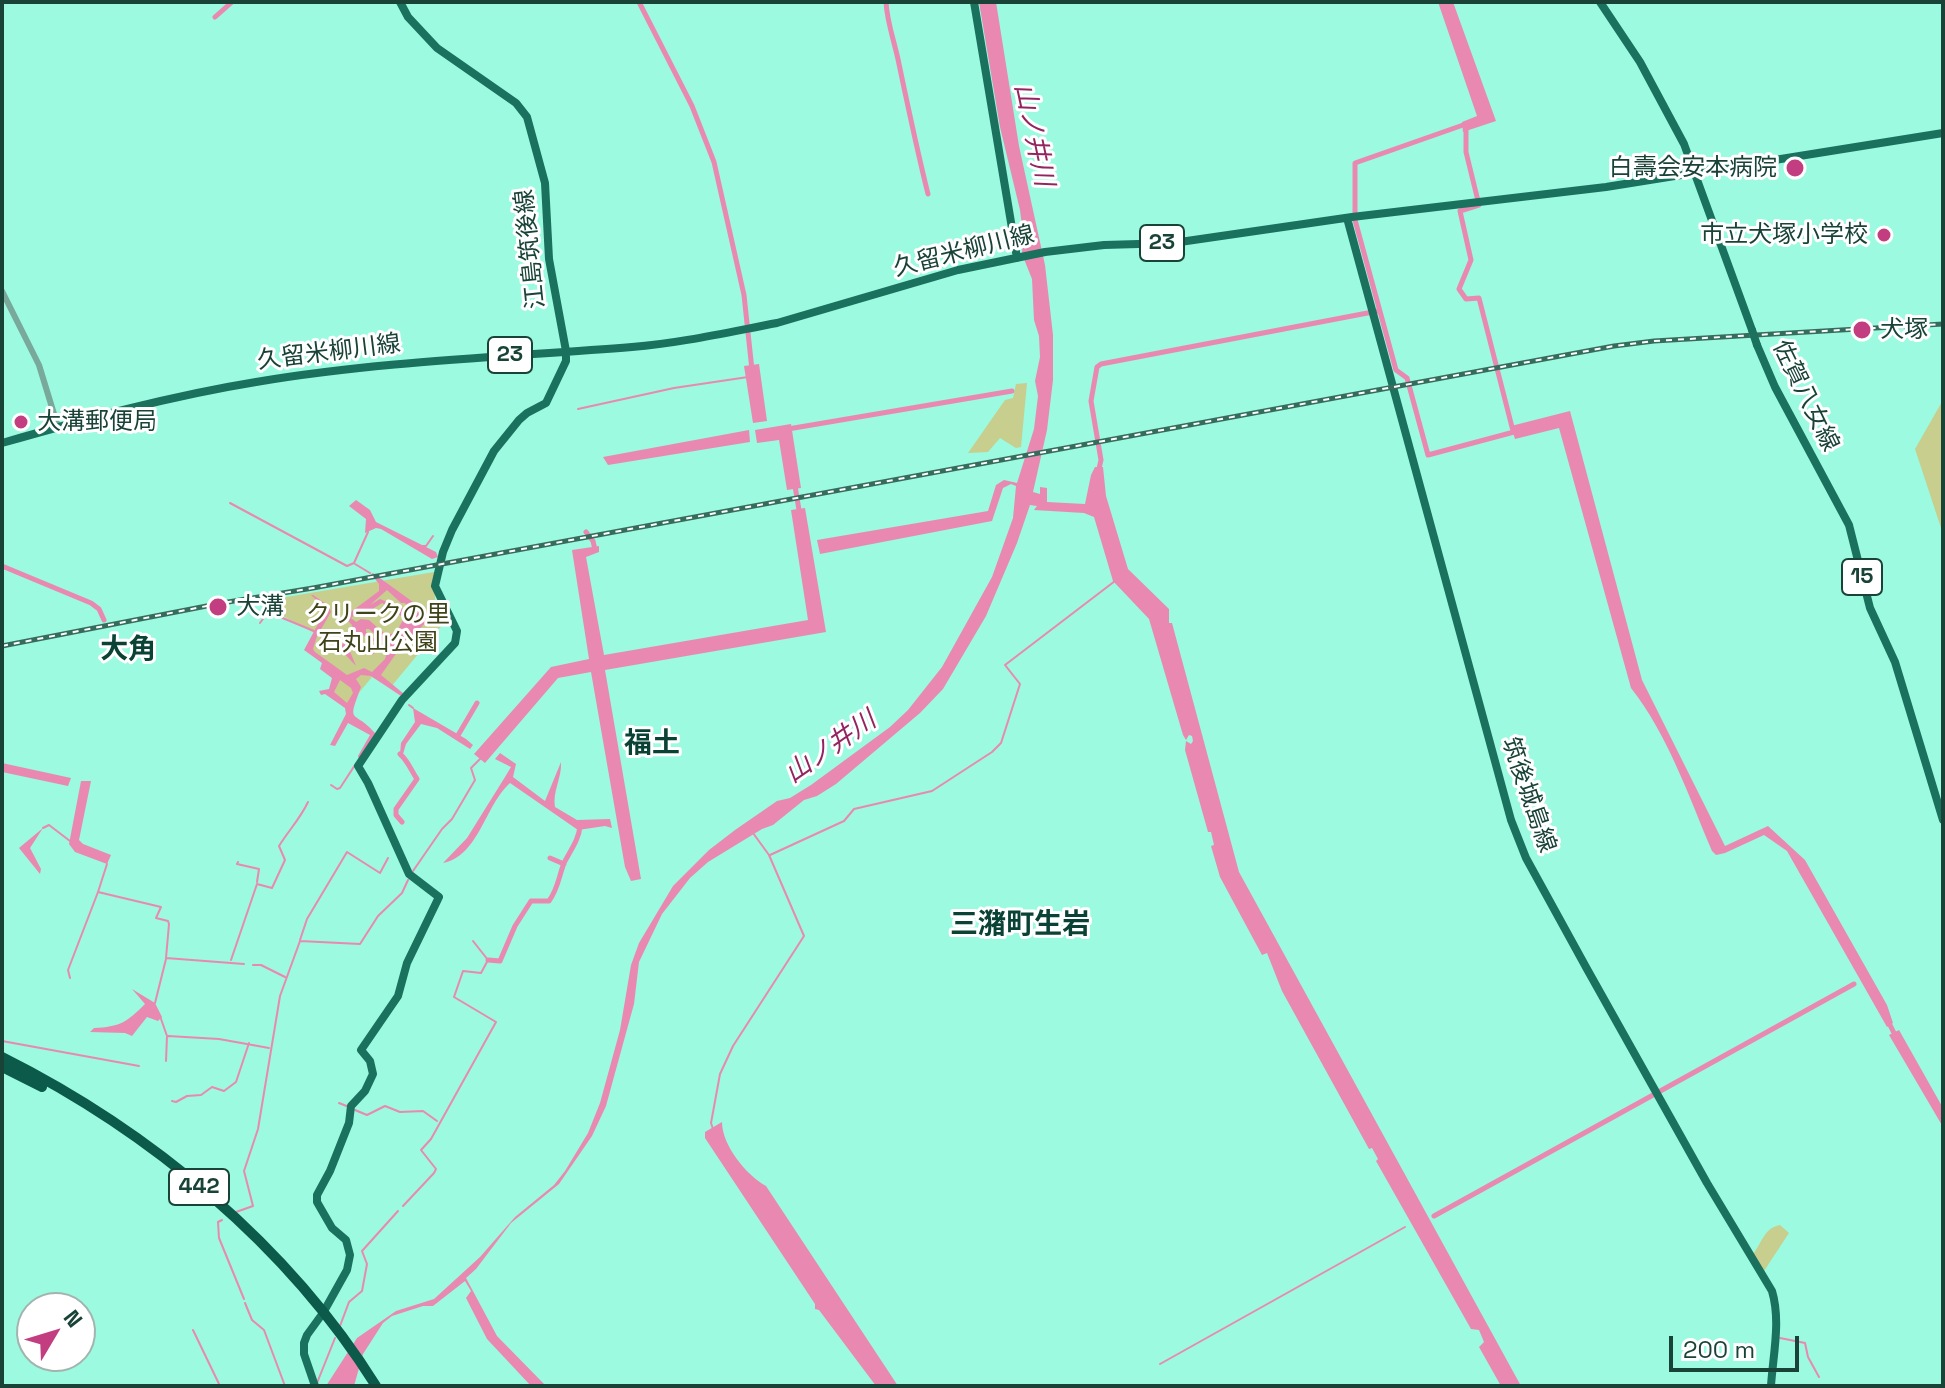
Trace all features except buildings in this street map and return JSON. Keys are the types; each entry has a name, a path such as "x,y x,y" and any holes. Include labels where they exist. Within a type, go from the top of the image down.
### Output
{"highway":[{"name":"442","path":"2,1057 161,1156 228,1212 295,1276 376,1386"},
{"name":"442","path":"2,1067 73,1101"}],"main road":[{"name":"江島筑後線","path":"315,1386 304,1354 304,1343 347,1270 350,1255 346,1240 332,1228 317,1202 317,1195 349,1123 351,1106 365,1091 373,1074 370,1061 361,1050 398,996 407,963 439,897 409,874 358,766 402,700 455,643 457,631 435,586 443,552 494,451 527,413 546,403 566,361 549,259 545,183 527,117 516,103 437,48 408,17 400,2"},
{"path":"974,2 990,111 1018,257"},
{"name":"佐賀八女線","path":"1600,2 1646,72 1684,144 1775,387 1849,525 1870,608 1895,662 1943,820"},
{"name":"久留米柳川線","path":"2,443 161,400 258,381 415,362 635,347 777,323 958,270 1045,252 1104,245 1173,243 1696,175 1943,133"},
{"name":"筑後城島線","path":"1347,218 1498,782 1511,820 1526,858 1660,1099 1772,1291 1776,1306 1771,1386"}],"street":[{"path":"2,291 39,365 58,427"}],"green space":[{"path":"1027,383 1021,447 1016,448 1000,438 988,452 968,453 1005,400 1013,398 1016,384"},
{"path":"1943,400 1943,534 1915,449"},
{"name":"クリークの里 石丸山公園","path":"434,572 435,599 443,624 390,688 372,677 347,707 329,694 341,673 310,651 316,634 257,602"},
{"path":"1780,1225 1789,1233 1764,1271 1753,1254 1767,1233"}],"shaded area":[{"path":"979,2 996,2 1019,146 1045,265 1053,335 1053,380 1047,430 1033,492 1040,494 1040,487 1047,488 1047,502 1085,504 1091,475 1095,467 1103,467 1106,496 1128,569 1169,609 1169,623 1172,623 1239,872 1521,1386 1501,1386 1479,1347 1484,1342 1479,1330 1471,1329 1282,991 1267,953 1262,955 1220,877 1211,846 1214,845 1211,832 1208,832 1185,750 1186,741 1191,744 1193,741 1192,736 1189,735 1186,740 1183,735 1149,619 1113,581 1094,517 1084,513 1034,510 1037,506 1030,505 986,616 943,689 920,713 836,784 804,800 773,825 708,862 690,878 662,914 639,962 634,1004 606,1106 592,1136 559,1184 511,1223 466,1278 497,1336 546,1386 531,1386 487,1339 466,1298 471,1291 465,1281 433,1306 392,1316 383,1323 363,1354 354,1386 326,1386 357,1338 396,1311 434,1299 480,1257 515,1217 554,1185 565,1171 588,1133 600,1103 620,1030 631,965 639,943 673,886 709,850 735,830 777,801 790,798 811,785 890,727 908,710 942,667 992,577 1013,518 1016,486 1011,484 1003,488 992,521 820,554 817,540 988,511 996,485 1004,480 1017,483 1034,429 1038,396 1035,381 1040,357 1032,279 1022,254 1020,210 1000,127"},
{"path":"1438,2 1453,2 1496,121 1463,132 1462,122 1477,116"},
{"path":"759,364 767,421 753,423 744,366"},
{"path":"1570,411 1642,680 1725,846 1768,826 1805,860 1887,1005 1893,1023 1887,1027 1787,851 1764,835 1725,853 1716,855 1712,851 1667,746 1631,688 1559,428 1515,439 1511,426"},
{"path":"791,424 801,488 787,490 779,440 757,443 755,430"},
{"path":"749,430 750,442 608,465 603,457"},
{"path":"356,500 370,510 376,522 436,552 438,557 432,559 381,529 365,533 366,519 349,506"},
{"path":"805,508 826,632 605,670 641,879 631,881 625,867 591,672 558,678 485,763 474,754 551,667 589,659 572,550 599,546 599,552 586,557 604,655 808,620 791,510"},
{"path":"371,574 417,605 427,616 427,621 411,638 407,638 381,675 404,694 401,696 371,676 361,675 356,679 361,687 353,713 376,734 359,759 370,735 348,723 335,746 330,745 346,714 345,708 325,694 321,695 319,691 329,689 332,678 320,669 322,663 304,650 324,613 324,607 313,595 329,606 331,612 317,636 315,652 347,675 364,668 372,672 385,659 389,647 369,629 366,632 384,646 372,655 371,650 378,644 361,634 349,649 356,666 339,648 354,632 344,617 379,591 379,584","holes":["387,590 405,603 411,612 380,599 370,605","382,603 404,618 396,633 386,635 369,620 356,622 351,618 361,609 371,610","340,680 353,693 347,703 334,692"]},
{"path":"413,708 473,745 470,749 437,728 421,724 406,744 403,754 400,754 401,743 415,722"},
{"path":"500,753 516,764 513,777 545,801 561,762 555,807 577,820 610,819 612,828 605,826 578,830 510,783 501,792 465,851 443,863 467,838 511,767 495,759"},
{"path":"2,763 71,778 68,786 2,772"},
{"path":"81,781 91,781 79,840 111,855 107,864 75,852 69,844"},
{"path":"43,828 30,848 41,869 40,874 19,848"},
{"path":"132,989 155,1003 162,1017 158,1021 147,1017 132,1036 90,1032 94,1028 122,1022 145,1004"},
{"path":"1899,1030 1943,1108 1943,1127 1889,1035"},
{"path":"722,1122 726,1140 736,1158 766,1186 898,1386 876,1386 819,1310 815,1309 815,1304 705,1138 705,1132"}],"waterway":[{"path":"215,17 232,2"},
{"path":"639,2 692,106 714,162 744,295 752,370"},
{"path":"886,2 928,194"},
{"path":"1355,214 1355,163 1466,124"},
{"path":"1466,126 1466,152 1479,205 1460,211 1471,260 1459,289 1466,299 1479,298 1513,431"},
{"path":"1355,220 1396,370 1407,378 1428,455 1514,432"},
{"path":"1098,473 1101,460 1091,401 1097,367 1101,364 1378,311"},
{"path":"578,409 674,388 748,377"},
{"path":"788,429 1012,391"},
{"path":"795,486 800,516"},
{"path":"230,503 347,566 354,563 368,532"},
{"path":"586,532 593,541 593,551"},
{"path":"422,546 426,546 433,536"},
{"path":"355,564 370,573"},
{"path":"2,566 91,603 99,609 104,620"},
{"path":"770,855 844,821 854,809 932,791 992,752 1001,743 1020,684 1005,665 1115,581"},
{"path":"260,623 268,612 314,631"},
{"path":"457,737 477,703"},
{"path":"409,705 413,708"},
{"path":"400,754 417,779 396,809 396,815 402,822"},
{"path":"413,871 452,819 475,780 471,768 480,759"},
{"path":"331,785 340,788 355,765"},
{"path":"231,960 257,884 272,888 285,860 279,846 308,802"},
{"path":"43,828 49,825 70,841"},
{"path":"488,960 500,961 515,926 531,901 549,901 580,826"},
{"path":"713,1129 711,1123 720,1074 733,1046 804,936 769,855 753,833"},
{"path":"300,940 307,919 347,852 380,873 388,858"},
{"path":"550,858 564,864"},
{"path":"238,862 259,869 257,882"},
{"path":"98,892 107,864"},
{"path":"236,1212 253,1206 244,1171 258,1129 280,996 300,941 360,944 378,916 402,893 408,880"},
{"path":"70,978 68,970 98,892 161,907 156,918 169,924 166,958 244,964"},
{"path":"403,1206 434,1173 436,1169 421,1150 431,1139 496,1022 454,997 463,971 481,973 488,960 473,941"},
{"path":"155,1003 166,959"},
{"path":"253,965 261,965 285,977"},
{"path":"1434,1216 1854,984"},
{"path":"160,1016 167,1036 166,1061"},
{"path":"1887,1019 1897,1039"},
{"path":"168,1036 219,1039 269,1048"},
{"path":"2,1041 139,1066"},
{"path":"172,1101 201,1095 212,1087 224,1091 236,1082 249,1043"},
{"path":"339,1103 349,1107"},
{"path":"355,1110 367,1115 385,1106 400,1112 423,1111 437,1121"},
{"path":"340,1326 349,1302 362,1291 367,1264 362,1251 398,1211"},
{"path":"222,1220 218,1222 219,1238 244,1299"},
{"path":"1160,1364 1405,1227"},
{"path":"245,1303 252,1320 264,1330 285,1386"},
{"path":"193,1330 220,1386"},
{"path":"317,1383 335,1338"},
{"path":"1780,1338 1805,1343 1808,1357 1819,1377"}],"railway":[{"path":"2,646 1614,346 1943,324"}],"place":[{"name":"白壽会安本病院","path":"1795,168"},
{"name":"市立犬塚小学校","path":"1884,235"},
{"name":"犬塚","path":"1862,330"},
{"name":"大溝郵便局","path":"21,422"},
{"name":"大溝","path":"218,607"}],"district":[{"name":"大角","path":"128,650"},
{"name":"福土","path":"652,744"},
{"name":"三潴町生岩","path":"1020,925"}],"water label":[{"name":"山ノ井川","path":"1033,135"},
{"name":"山ノ井川","path":"831,748"}]}
